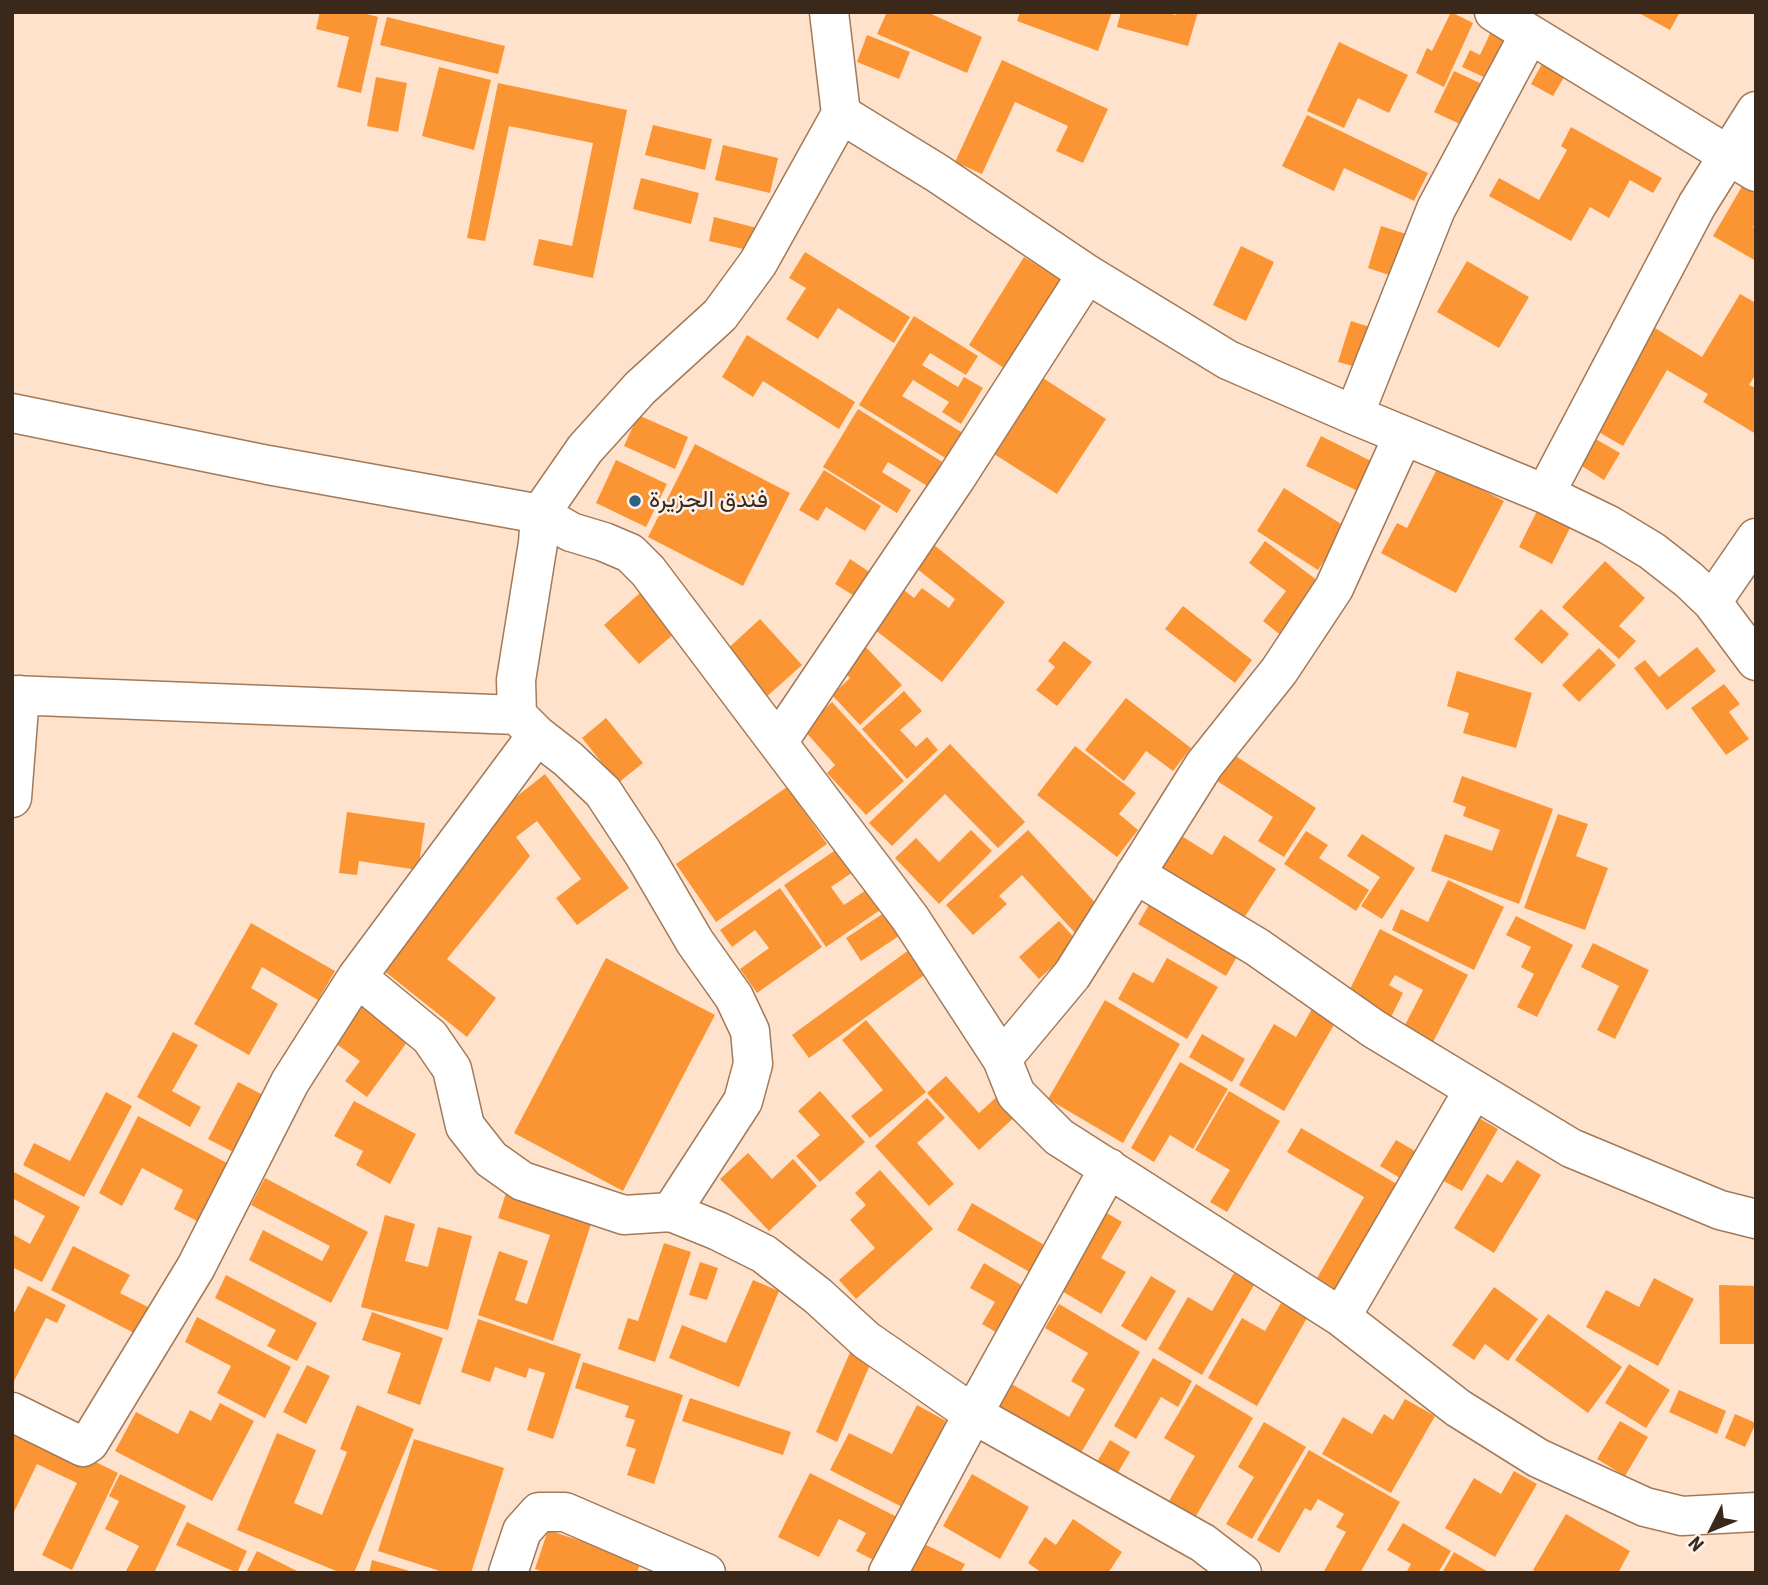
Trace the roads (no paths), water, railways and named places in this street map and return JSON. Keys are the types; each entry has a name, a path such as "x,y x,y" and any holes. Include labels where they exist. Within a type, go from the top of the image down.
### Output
{"street":[{"path":"12,1412 83,1447 89,1443 196,1267 290,1082 357,977 527,725 516,680 538,543 540,514 585,449 640,388 720,315 758,263 841,114 829,12"},
{"path":"1494,12 1742,163"},
{"path":"1354,415 1436,209 1529,35"},
{"path":"1545,494 1697,205 1742,163 1756,111"},
{"path":"841,114 981,202 1087,274 1228,360 1545,494 1609,525 1652,551 1689,580 1712,602 1756,661"},
{"path":"778,742 956,478 1087,274"},
{"path":"12,413 268,465 540,514 571,533 630,553 648,571 910,918 1002,1059 1016,1094 1059,1137 1341,1317 1458,1408 1538,1458 1645,1507 1682,1516 1756,1512"},
{"path":"1002,1059 1072,975 1204,765 1279,671 1334,588 1403,436"},
{"path":"1712,602 1756,538"},
{"path":"12,798 16,695 527,725 603,792 643,853 695,942 734,997 750,1031 753,1064 743,1101 671,1212"},
{"path":"1135,874 1257,947 1374,1029 1473,1091 1572,1148 1720,1210 1756,1219"},
{"path":"357,977 430,1037 452,1069 465,1126 491,1159 522,1181 624,1214 671,1212 764,1254 818,1296 866,1340 973,1414 1203,1543 1242,1573"},
{"path":"1341,1317 1473,1091"},
{"path":"888,1573 1109,1168"},
{"path":"508,1573 522,1531 539,1512 565,1512 706,1573"}],"place":[{"name":"فندق الجزيرة","path":"635,501"}]}
